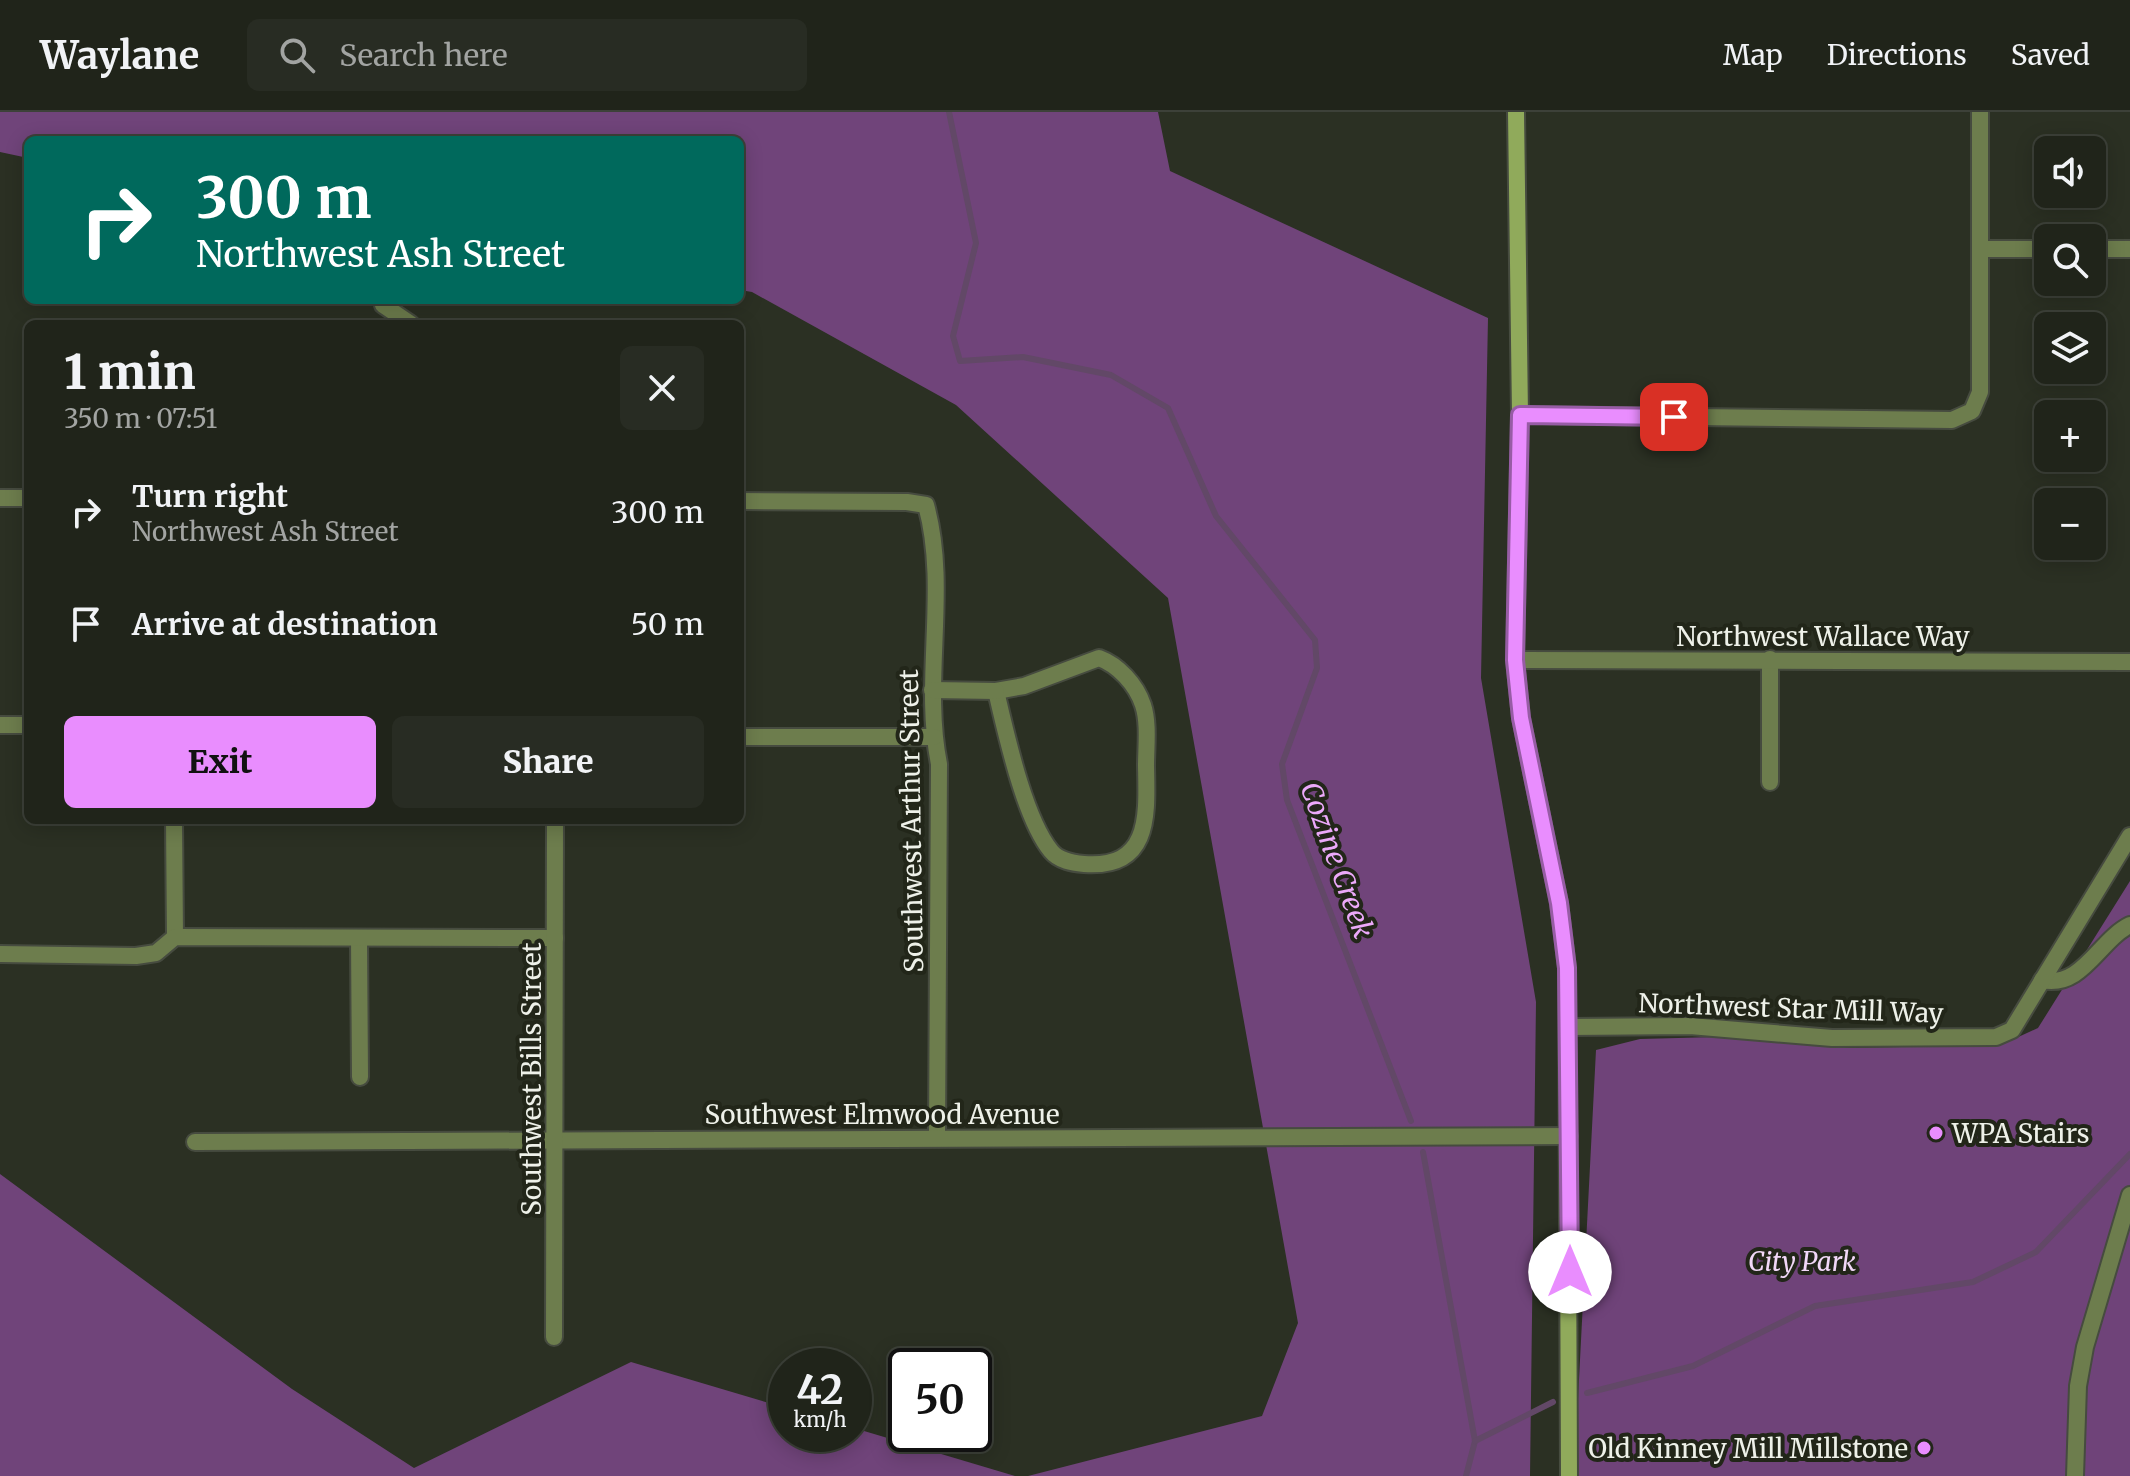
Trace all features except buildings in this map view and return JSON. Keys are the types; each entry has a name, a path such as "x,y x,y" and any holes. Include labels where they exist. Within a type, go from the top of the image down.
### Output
{"main road":[{"path":"1516,112 1520,415 1515,660 1531,777 1559,903 1567,968 1569,1476"}],"street":[{"path":"1520,415 1952,420 1972,411 1980,392 1980,112"},
{"path":"1980,249 2034,249"},
{"path":"2106,249 2130,249"},
{"path":"383,305 405,320"},
{"path":"0,498 24,498"},
{"name":"Southwest Arthur Street","path":"744,501 907,502 926,505 934,533 932,690 934,737 939,764 937,1137"},
{"path":"932,690 996,691 1024,686 1099,658 1121,669 1143,705 1146,735 1147,814 1139,841 1125,857 1107,866 1068,863 1052,852 1014,768 996,691"},
{"path":"1770,659 1770,782"},
{"name":"Northwest Wallace Way","path":"1515,660 2130,662"},
{"path":"0,725 24,725"},
{"path":"744,737 934,737"},
{"path":"174,824 175,937"},
{"name":"Southwest Bills Street","path":"554,1337 555,824"},
{"path":"2130,836 2042,980 2060,982 2074,976 2110,937 2130,925"},
{"path":"0,954 136,956 156,953 175,937 555,938"},
{"path":"359,938 360,1077"},
{"name":"Northwest Star Mill Way","path":"1568,1027 1690,1026 1832,1038 1996,1037 2012,1030 2042,980"},
{"name":"Southwest Elmwood Avenue","path":"195,1142 555,1138 1569,1136"},
{"path":"2075,1476 2078,1386 2085,1347 2130,1195"}],"green space":[{"name":"City Park","path":"2130,881 2130,1476 1574,1476 1596,1050 1640,1039 1716,1037 1851,1048 2001,1045 2038,1028"}],"shaded area":[{"path":"0,112 1158,112 1170,171 1488,318 1481,678 1536,1002 1530,1476 1028,1476 1262,1416 1298,1323 1168,598 956,405 752,292 744,291 744,136 24,136 24,157 0,152"},
{"path":"0,1174 292,1389 414,1468 631,1362 768,1403 768,1452 872,1452 872,1433 888,1438 888,1452 934,1452 1015,1476 0,1476"}],"waterway":[{"name":"Cozine Creek","path":"949,112 976,243 953,336 960,361 1023,357 1111,375 1168,408 1216,516 1315,640 1317,668 1282,764 1287,800 1411,1121"},
{"name":"Cozine Creek","path":"1423,1152 1475,1441 1466,1476"},
{"path":"1587,1393 1693,1366 1815,1306 1973,1282 2036,1252 2130,1154"},
{"path":"1475,1441 1553,1402"}],"place":[{"name":"WPA Stairs","path":"1936,1133"},
{"name":"Old Kinney Mill Millstone","path":"1924,1448"}],"route":[{"path":"1570,1272 1567,968 1559,903 1521,718 1515,660 1520,415 1674,417"}]}
